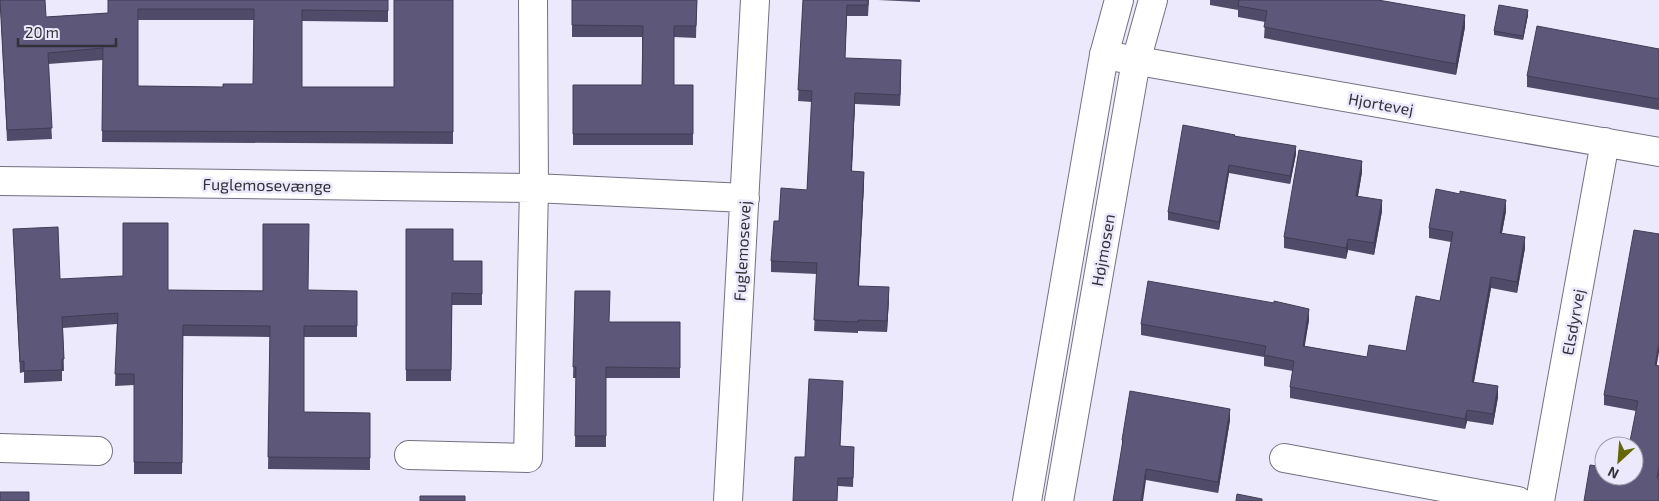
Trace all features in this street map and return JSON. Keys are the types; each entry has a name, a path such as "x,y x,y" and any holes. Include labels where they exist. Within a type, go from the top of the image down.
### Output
{"street":[{"path":"409,455 528,458 534,188 533,0"},
{"name":"Fuglemosevej","path":"728,501 755,0"},
{"name":"Højmosen","path":"1027,501 1104,55 1119,0"},
{"name":"Højmosen","path":"1059,501 1136,61 1153,0"},
{"name":"Hjortevej","path":"1104,55 1659,152"},
{"name":"Elsdyrvej","path":"1540,501 1605,142"},
{"name":"Fuglemosevænge","path":"0,181 534,188 745,198"},
{"path":"0,448 98,451"},
{"path":"1284,458 1518,501"}],"building":[{"path":"0,0 45,0 46,17 108,13 108,0 388,0 388,11 302,10 302,87 394,87 394,0 453,0 453,132 102,131 103,48 48,53 52,128 7,130","holes":["138,9 254,9 253,84 223,84 223,87 138,86"]},
{"path":"572,0 697,0 696,26 674,26 674,85 693,85 693,134 573,134 573,85 642,85 643,26 572,25"},
{"path":"803,0 868,0 868,5 847,5 845,58 901,60 900,95 855,93 851,171 864,172 858,286 889,287 887,321 814,320 817,263 771,261 774,221 779,221 781,188 807,190 812,91 798,90"},
{"path":"1239,0 1378,0 1465,15 1456,64 1264,27 1267,11 1238,6"},
{"path":"1499,5 1528,10 1523,36 1494,31"},
{"path":"1537,26 1659,49 1659,99 1527,76"},
{"path":"1183,125 1296,146 1290,176 1229,165 1219,222 1168,212"},
{"path":"1299,150 1362,161 1356,196 1382,200 1374,243 1348,239 1346,248 1284,237"},
{"path":"1436,189 1460,194 1460,191 1506,200 1500,233 1525,237 1517,282 1491,277 1472,382 1498,386 1493,414 1467,410 1465,419 1290,387 1294,361 1264,355 1266,346 1141,324 1148,281 1274,303 1274,301 1309,309 1303,346 1367,357 1369,345 1406,351 1416,296 1440,301 1453,232 1429,228"},
{"path":"123,223 168,223 168,290 263,291 263,224 309,224 308,290 357,291 357,326 304,326 304,412 370,413 370,458 268,457 270,326 183,325 182,463 134,462 134,374 115,374 118,313 62,317 64,359 62,359 62,370 24,371 24,361 20,362 13,229 58,227 60,279 123,276"},
{"path":"406,229 453,229 453,261 482,261 482,294 452,293 451,370 406,370"},
{"path":"1634,230 1659,234 1659,342 1655,365 1659,366 1659,466 1657,478 1659,478 1659,501 1584,501 1590,465 1594,466 1594,486 1644,486 1644,436 1631,436 1638,401 1604,395"},
{"path":"575,291 610,291 609,322 680,322 680,368 606,367 606,436 575,436 576,367 573,367"},
{"path":"809,379 843,381 840,446 854,447 853,478 838,478 837,501 793,501 795,457 805,457"},
{"path":"1130,391 1230,409 1218,482 1146,469 1141,501 1113,501"},
{"path":"0,492 29,492 29,501 0,501"},
{"path":"1237,494 1262,499 1262,501 1236,501"},
{"path":"420,496 465,496 465,501 420,501"}]}
